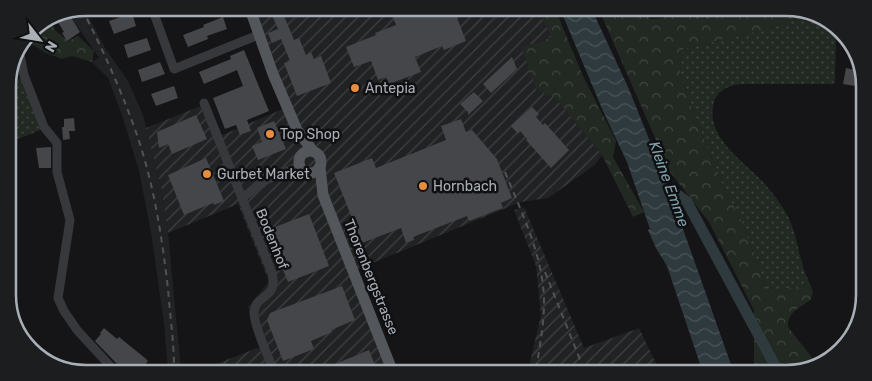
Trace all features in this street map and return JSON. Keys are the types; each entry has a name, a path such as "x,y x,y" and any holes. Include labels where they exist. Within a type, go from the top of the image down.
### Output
{"main road":[{"path":"252,16 258,35 297,130 320,157 320,167 314,173 301,165"},
{"path":"297,130 301,165"},
{"path":"301,165 305,152 313,151"},
{"name":"Thorenbergstrasse","path":"301,165 323,195 390,365"},
{"name":"Thorenbergstrasse","path":"320,167 323,195"}],"street":[{"path":"155,16 174,69 258,35"},
{"path":"21,61 24,75 44,127 57,143 57,172 70,220 58,298 77,330 109,365"},
{"name":"Bodenhof","path":"204,103 272,273 274,282 272,289 258,303 254,311 255,320 272,365"},
{"name":"Bodenhof","path":"242,198 266,180 301,165"}],"shaded area":[{"path":"88,16 105,48 128,81 143,115 161,186 168,233 181,365 168,365 151,232 139,171 122,115 108,78 92,62 99,58 72,18"},
{"path":"255,16 542,16 552,37 522,46 536,89 557,100 602,155 595,165 548,198 521,202 353,271 390,365 213,365 260,347 248,307 269,282 238,204 168,233 161,186 146,128 208,103 222,135 283,109"},
{"path":"524,207 584,348 639,328 657,365 529,365 541,315 536,266 514,210"}],"green space":[{"path":"542,16 558,16 583,76 616,141 613,157 644,212 633,217 602,155 557,100 536,89 521,46 537,43 552,37"},
{"path":"602,16 648,16 650,19 664,18 666,16 696,16 699,22 730,16 797,18 796,20 754,32 683,49 680,74 725,190 741,220 768,293 806,284 813,292 811,299 792,313 788,327 813,359 791,365 755,365 754,310 709,222 670,172"},
{"path":"695,16 731,16 698,23"},
{"path":"796,17 813,22 836,38 835,83 740,84 731,86 719,93 713,106 713,118 721,139 737,158 766,186 786,213 792,225 803,267 813,292 806,284 768,293 741,220 725,190 680,74 683,49 795,20"},
{"path":"52,25 68,41 78,36 94,51 92,62 72,56 62,59 46,53 31,44"},
{"path":"21,76 43,129 16,140 16,84"}],"water":[{"path":"563,16 595,16 628,87 666,181 731,365 700,365 667,266 648,230 650,229 627,162 603,111"}],"building":[{"path":"123,16 133,16 136,26 114,34 109,21"},
{"path":"272,16 284,16 294,40 299,38 306,55 311,52 314,59 321,56 331,83 297,96 284,63 290,61 281,39 272,43 268,33 278,29"},
{"path":"392,16 456,16 466,41 444,50 442,46 415,57 421,72 389,84 386,77 378,80 371,61 354,67 346,47 396,25"},
{"path":"223,17 227,29 207,36 208,39 188,47 183,35"},
{"path":"72,18 80,32 67,41 62,33 64,32 58,22"},
{"path":"147,38 151,50 128,58 124,45"},
{"path":"244,50 269,111 247,120 251,131 240,135 236,125 225,129 213,98 243,86 237,70 204,84 199,72 231,59 230,56"},
{"path":"512,57 517,69 491,93 483,84"},
{"path":"160,62 165,74 142,82 138,70"},
{"path":"846,68 853,70 855,86 843,84"},
{"path":"174,86 178,98 156,106 151,94"},
{"path":"474,92 483,101 468,115 468,112 460,104"},
{"path":"532,107 539,114 536,117 543,125 545,123 569,150 551,168 520,131 518,134 511,126"},
{"path":"196,115 207,139 172,154 168,144 159,148 157,132"},
{"path":"74,118 75,131 69,131 70,139 63,140 62,127 64,127 64,119"},
{"name":"Hornbach","path":"461,119 466,132 472,130 497,159 512,198 501,203 503,208 469,221 467,216 413,237 414,240 406,243 401,228 362,243 334,173 372,158 376,168 446,140 441,126"},
{"path":"274,121 286,149 258,160 252,146 262,142 257,128"},
{"path":"51,147 51,168 39,168 36,148"},
{"path":"206,158 224,201 214,205 213,203 184,215 168,175"},
{"path":"309,214 329,266 288,282 267,230"},
{"path":"342,286 355,320 311,341 314,349 283,361 267,320 270,313"},
{"path":"104,328 117,339 119,337 148,361 145,365 117,365 95,341"},
{"path":"369,350 375,365 333,365"}],"waterway":[{"name":"Kleine Emme","path":"658,189 678,195 687,202 775,365"}],"railway":[{"path":"85,16 125,103 148,173 157,211 166,270 174,365"},
{"path":"505,172 531,236 543,286 543,320 537,365"},
{"path":"545,272 582,365"}],"place":[{"name":"Antepia","path":"355,88"},
{"name":"Top Shop","path":"270,134"},
{"name":"Gurbet Market","path":"207,174"},
{"name":"Hornbach","path":"423,186"}]}
